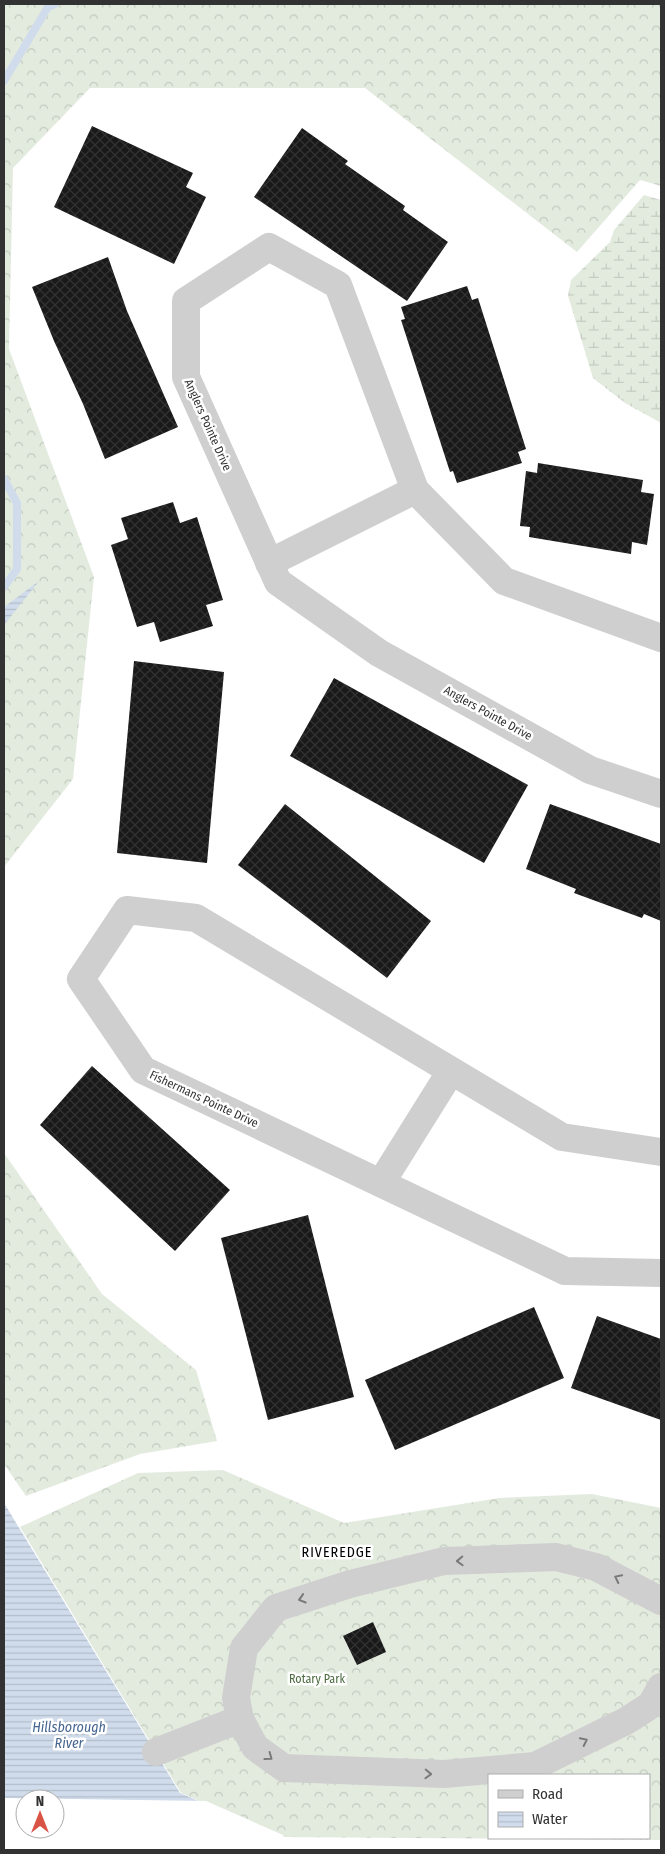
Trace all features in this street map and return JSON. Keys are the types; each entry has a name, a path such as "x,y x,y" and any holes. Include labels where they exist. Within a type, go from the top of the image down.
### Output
{"street":[{"name":"Anglers Pointe Drive","path":"661,638 504,581 415,490 338,284 270,247 186,301 186,377 278,582 379,653 590,770 661,794"},
{"path":"270,563 415,490"},
{"name":"Fishermans Pointe Drive","path":"661,1152 562,1137 196,918 127,910 81,979 143,1070 565,1271 661,1273"},
{"path":"381,1184 451,1071"},
{"path":"661,1601 596,1568 556,1557 444,1561 350,1584 276,1608 244,1648 236,1698 240,1719 255,1746 284,1768 444,1774 535,1766 626,1721 651,1705 661,1687"},
{"path":"156,1752 240,1719"}],"green space":[{"path":"4,4 661,4 661,186 640,180 577,252 365,88 90,88 13,168 9,349 94,577 73,779 4,867"},
{"path":"644,195 661,200 661,423 625,403 593,378 568,296 571,280 610,242 614,230"},
{"path":"4,1153 102,1294 196,1370 217,1441 140,1454 26,1496 4,1464"},
{"name":"Rotary Park","path":"223,1470 344,1523 499,1498 592,1494 661,1508 661,1840 535,1839 650,1839 650,1774 488,1774 488,1839 282,1837 181,1793 20,1527 138,1473"}],"water":[{"path":"39,581 4,625 4,607"},
{"name":"Hillsborough River","path":"4,1503 180,1793 282,1837 4,1850"}],"pier":[{"path":"4,1798 15,1798 15,1839 65,1839 65,1799 206,1801 283,1835 288,1850 4,1850"}],"building":[{"path":"92,126 193,173 186,187 206,197 174,264 54,207"},
{"path":"302,128 348,161 345,164 405,206 403,210 448,242 407,301 254,197"},
{"path":"108,257 127,311 178,427 105,459 32,287"},
{"path":"467,286 472,300 478,298 526,449 518,452 522,463 457,483 453,471 450,472 401,320 405,319 401,307"},
{"path":"538,463 643,480 641,492 654,494 647,545 632,542 631,554 529,537 530,527 520,526 526,471 537,473"},
{"path":"173,502 180,523 197,517 223,600 206,605 213,626 160,642 154,622 137,627 111,545 128,539 121,518"},
{"path":"134,661 224,672 207,863 117,853"},
{"path":"334,678 528,785 484,863 290,756"},
{"path":"285,804 431,921 387,978 238,865"},
{"path":"550,804 661,844 661,921 644,914 642,918 574,893 576,889 526,869"},
{"path":"92,1066 230,1190 175,1251 40,1125"},
{"path":"308,1215 354,1397 268,1420 221,1238"},
{"path":"534,1307 564,1378 395,1450 365,1380"},
{"path":"597,1316 661,1339 661,1420 571,1388"},
{"path":"373,1622 386,1652 357,1665 343,1636"}],"waterway":[{"path":"4,81 48,7 55,4"},
{"path":"4,479 17,503 17,569 4,587"}],"district":[{"name":"RIVEREDGE","path":"337,1552"}]}
